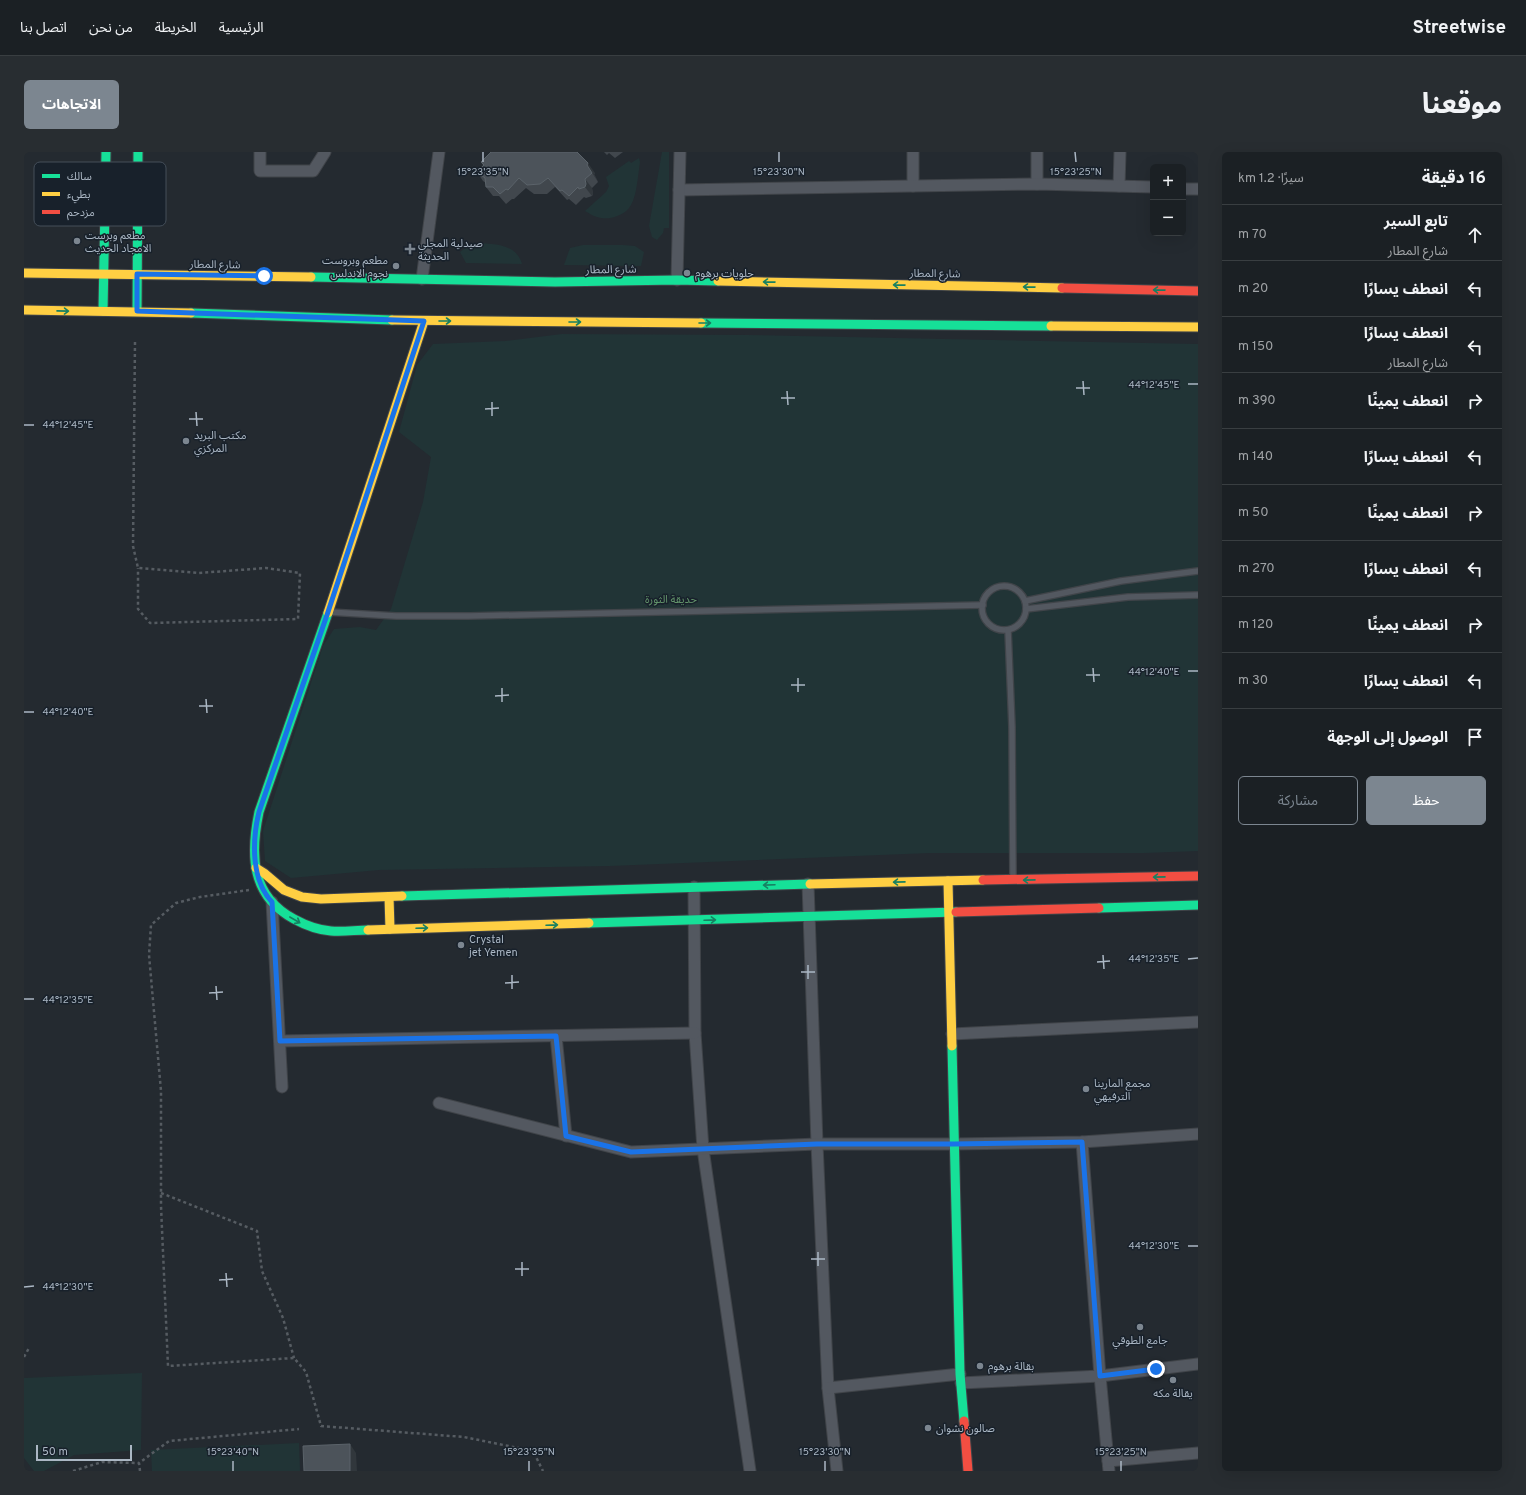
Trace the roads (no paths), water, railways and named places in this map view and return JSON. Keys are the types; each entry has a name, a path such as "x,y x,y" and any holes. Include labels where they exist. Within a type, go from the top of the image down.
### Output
{"street":[{"path":"106,152 106,162"},
{"path":"138,152 138,162"},
{"path":"260,152 260,171 313,171 325,152"},
{"path":"422,279 439,152"},
{"path":"677,280 680,152"},
{"path":"913,152 913,186"},
{"path":"1037,152 1037,184"},
{"path":"1119,186 1120,152"},
{"path":"679,190 1037,184 1150,188"},
{"path":"1186,189 1198,189"},
{"path":"103,311 104,226"},
{"path":"137,226 137,311"},
{"name":"شارع المطار","path":"24,273 555,282 677,280 1198,291"},
{"path":"24,310 137,311 424,321 1198,327"},
{"path":"282,1087 272,902 261,888 256,868 255,840 259,812 328,612 424,321"},
{"path":"256,868 266,873 284,889 292,919 317,929 331,931 1198,905"},
{"path":"272,902 287,902 306,898 321,899 694,887 1198,876"},
{"path":"948,881 961,1379 968,1471"},
{"path":"808,884 817,1144 828,1388 836,1471"},
{"path":"694,887 695,1034 703,1150 750,1471"},
{"path":"389,896 390,929"},
{"path":"952,1034 1198,1022"},
{"path":"280,1041 695,1034"},
{"path":"556,1036 566,1136"},
{"path":"439,1103 631,1152 817,1144 1082,1142 1198,1134"},
{"path":"1082,1142 1108,1466 1198,1453"},
{"path":"828,1388 961,1379 1100,1376 1198,1364"}],"lane":[{"path":"1025,601 1121,581 1198,571"},
{"path":"1006,586 1013,588 1022,594 1025,601 1025,617 1015,627 1008,630 1000,630 991,625 983,612 983,605 986,596 991,590 997,587 1006,586"},
{"path":"1026,609 1128,597 1198,595"},
{"path":"328,612 396,616 469,616 983,605"},
{"path":"1008,630 1012,727 1013,880"}],"place":[{"name":"مطعم وبرست الامجاد الحديث","path":"77,241"},
{"name":"صيدلية المجلي الحديثة","path":"410,249"},
{"name":"مطعم وبروست نجوم الاندلس","path":"396,266"},
{"name":"حلويات برهوم","path":"687,273"},
{"name":"مكتب البريد المركزي","path":"186,441"},
{"name":"Crystal jet Yemen","path":"461,945"},
{"name":"مجمع المارينا الترفيهي","path":"1086,1089"},
{"name":"جامع الطوقي","path":"1140,1327"},
{"name":"بقالة برهوم","path":"980,1366"},
{"name":"يقالة مكه","path":"1173,1380"},
{"name":"صالون نشوان","path":"928,1428"}],"park label":[{"name":"حديقة الثورة","path":"671,599"}]}
